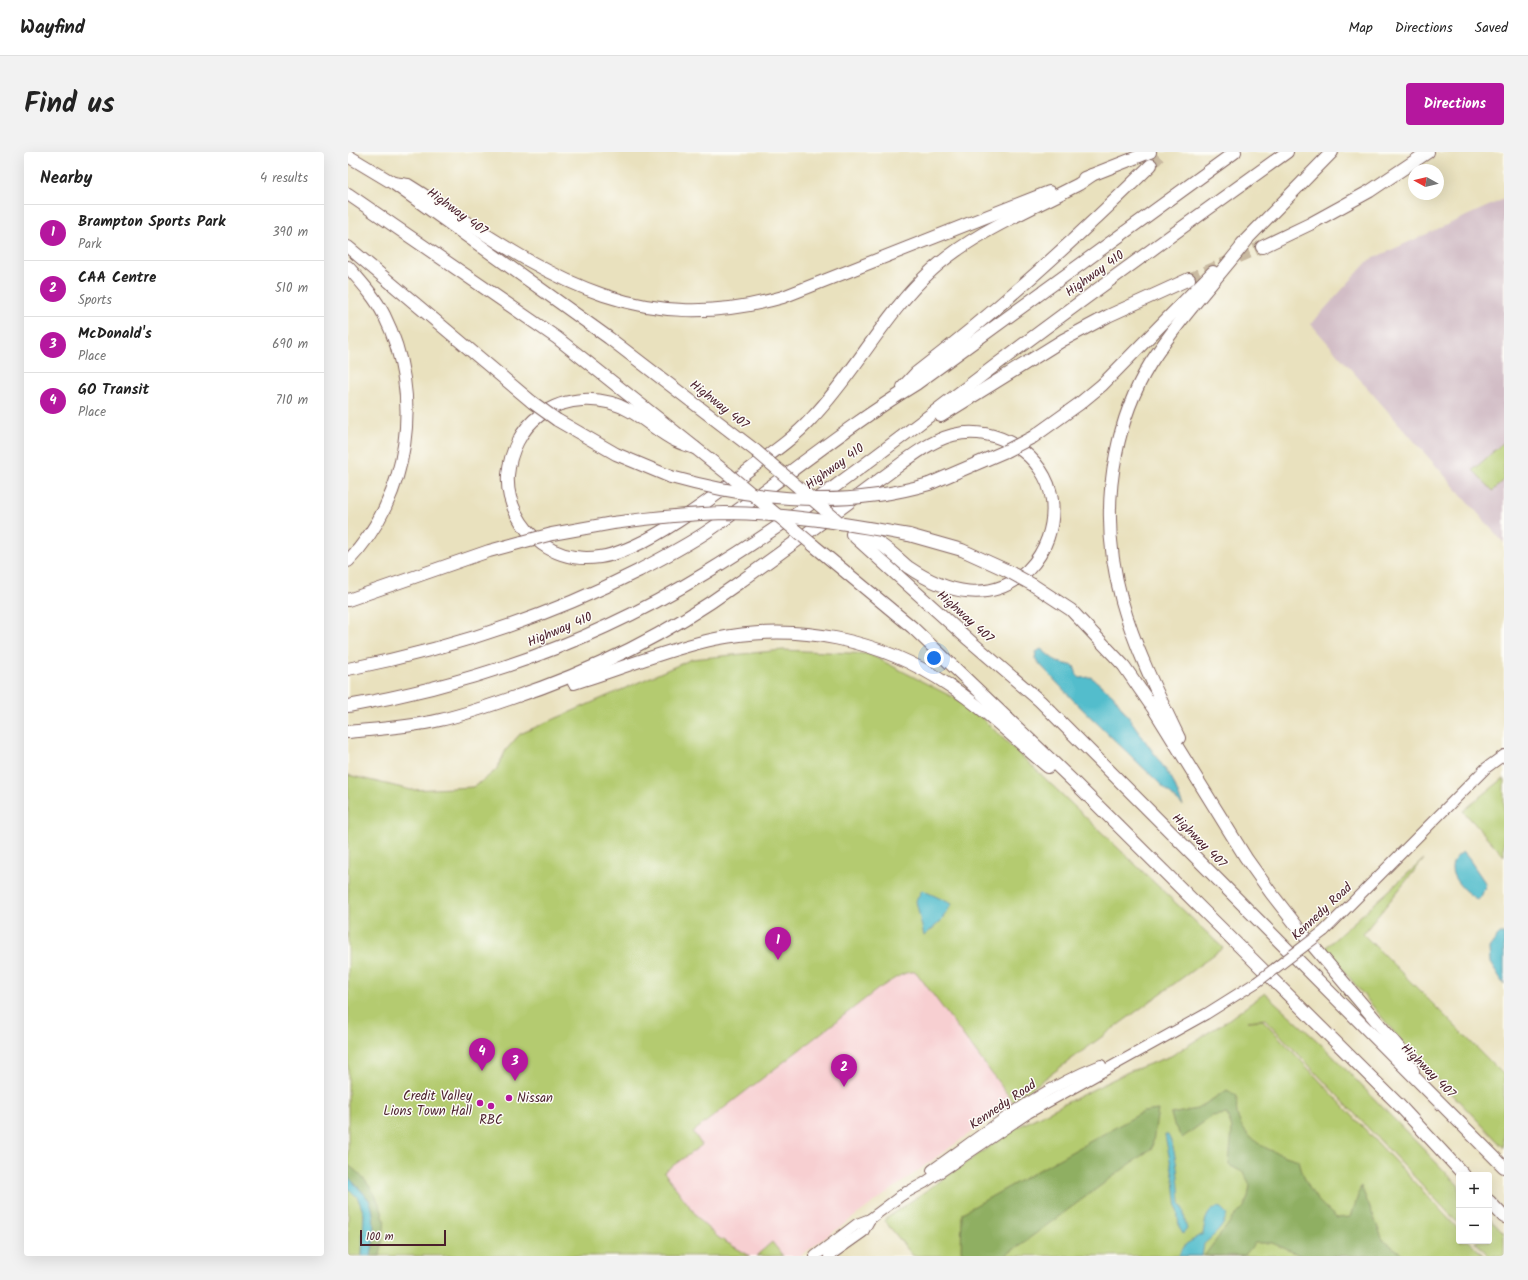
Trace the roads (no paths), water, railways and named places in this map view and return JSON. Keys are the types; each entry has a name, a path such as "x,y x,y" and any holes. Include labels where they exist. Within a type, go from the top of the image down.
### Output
{"highway":[{"path":"393,183 408,185 543,269 570,283 630,304 687,310 737,307 784,297 1150,152"},
{"name":"Highway 410","path":"348,669 446,647 478,637 567,604 664,558 710,530 817,450 888,401 916,384 1235,152"},
{"name":"Highway 410","path":"348,706 396,698 496,670 590,633 650,605 702,576 752,544 915,427 1057,319 1287,152"},
{"path":"348,247 532,402 557,420 616,454 671,477 733,493 796,500 857,498 911,489 929,484 1006,451 1033,437 1079,404 1102,385 1247,240 1332,152"},
{"path":"1262,247 1310,224 1370,191 1428,152"},
{"name":"Highway 407","path":"348,156 393,183 609,338 756,451 839,522 969,640 1040,701 1504,1167"},
{"path":"888,401 916,373 1021,288 1086,230 1151,166"},
{"path":"695,448 676,441 629,410 614,404 593,400 565,402 549,409 533,420 518,441 510,460 508,472 511,501 524,526 533,537 546,547 566,556 577,558 601,557 623,551 656,533 702,505 780,446 811,419 834,393 890,316 934,268 965,245 1079,184 1092,175"},
{"path":"348,194 557,338 728,474 912,627 1074,782 1394,1101 1461,1172"},
{"path":"1194,776 1190,760 1149,674 1122,605 1115,578 1110,542 1111,486 1123,425 1144,375 1165,342 1247,240"},
{"path":"348,266 375,299 391,331 402,366 407,403 404,448 393,490 371,533 348,562"},
{"path":"915,427 940,416 1063,340 1108,316 1189,279"},
{"path":"348,732 439,720 473,711 557,683 613,659 653,638 693,614 737,584 896,468 926,448 956,434 977,433 999,438 1019,448 1037,466 1048,487 1051,497 1052,519 1049,535 1038,558 1020,576 1006,585 981,592 959,591 936,583 908,567 874,540 852,534"},
{"path":"348,600 488,551 552,534 613,523 684,515 726,513 770,515 817,520 909,535 962,550 1006,570 1033,585 1071,610 1124,666 1155,711 1246,858 1271,893 1307,938 1406,1054 1417,1080"},
{"path":"473,711 488,710 690,645 715,639 759,633 812,634 878,649 925,670 969,699 1059,777 1074,782"},
{"path":"1492,1204 1504,1217"}],"main road":[{"name":"Kennedy Road","path":"815,1256 858,1224 870,1220 920,1179 1023,1105 1076,1075 1131,1054 1206,1014 1257,982 1324,931 1486,768 1504,755"},
{"name":"Kennedy Road","path":"830,1256 863,1232 870,1220"}],"water":[{"path":"1041,649 1057,662 1074,666 1077,675 1080,678 1091,677 1113,695 1172,779 1183,806 1074,701 1035,659 1036,652"},
{"path":"1463,852 1486,884 1481,897 1478,900 1471,896 1459,884 1452,871 1452,864"},
{"path":"922,890 952,904 940,922 924,936 916,901"},
{"path":"1500,933 1504,933 1504,985 1490,963 1489,948"},
{"path":"1165,1135 1168,1135 1174,1149 1180,1203 1183,1209 1187,1229 1183,1234 1179,1227 1174,1180"},
{"path":"348,1177 367,1197 371,1205 374,1228 371,1256 362,1256 364,1214 358,1198 348,1188"},
{"path":"1217,1207 1221,1208 1227,1214 1226,1219 1218,1231 1204,1244 1202,1256 1178,1256 1186,1244 1203,1234 1208,1215"}],"tunnel":[{"path":"1151,165 1163,152"},
{"path":"1189,279 1262,247"}],"place":[{"name":"Brampton Sports Park","path":"778,960"},
{"name":"GO Transit","path":"482,1071"},
{"name":"McDonald's","path":"515,1081"},
{"name":"CAA Centre","path":"844,1087"},
{"name":"Nissan","path":"509,1098"},
{"name":"Credit Valley Lions Town Hall","path":"480,1103"},
{"name":"RBC","path":"491,1106"}]}
